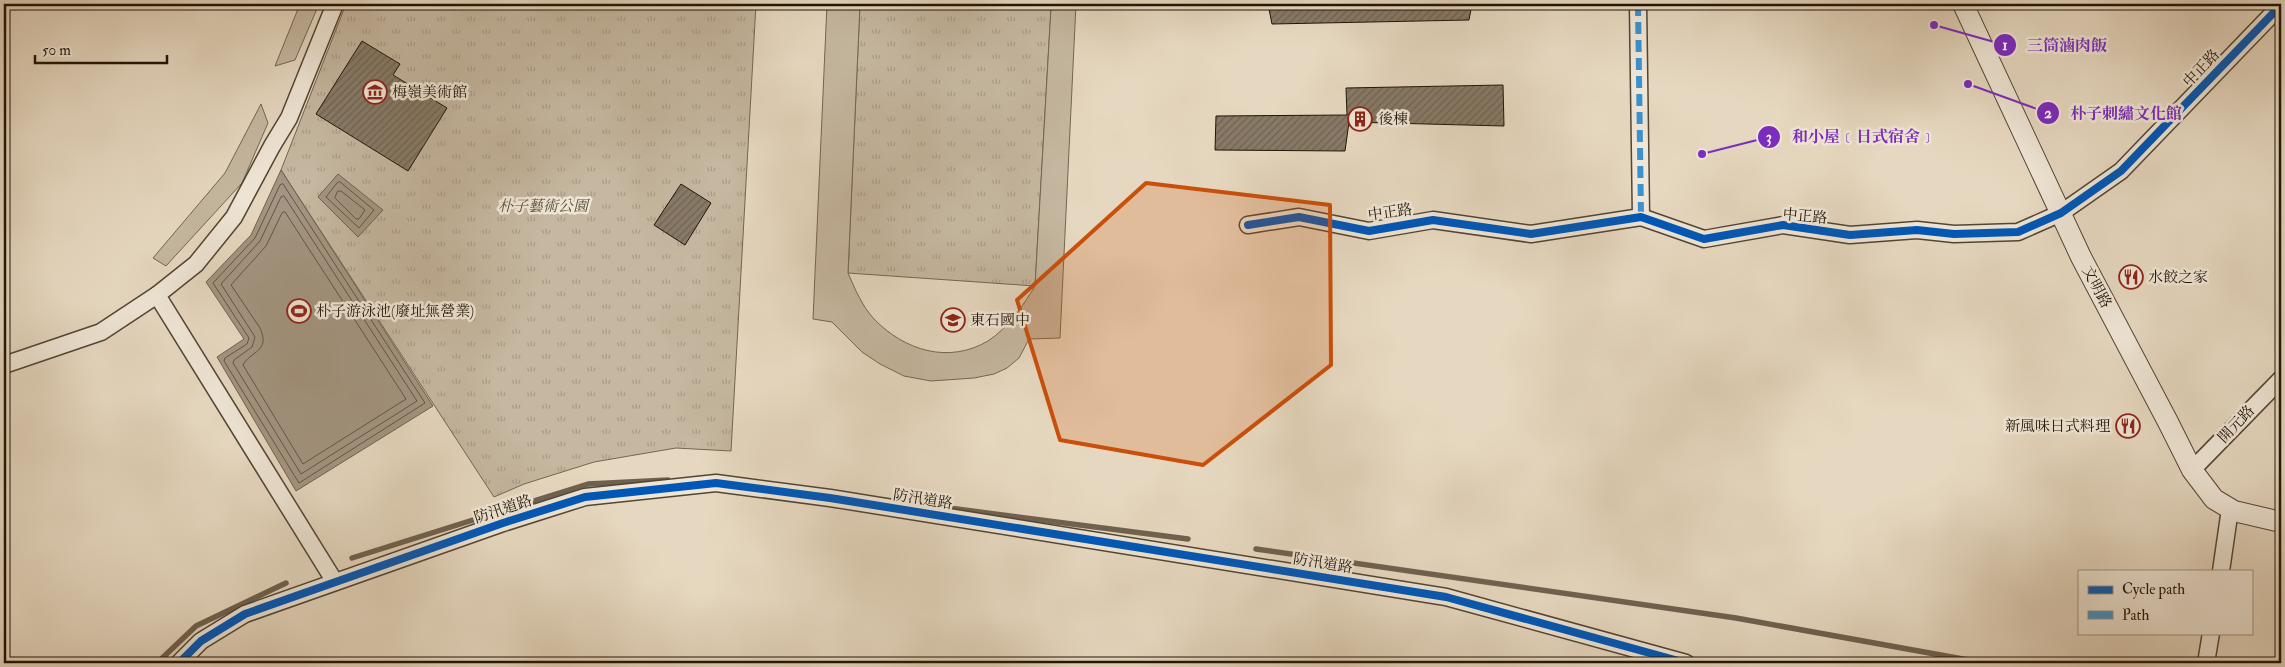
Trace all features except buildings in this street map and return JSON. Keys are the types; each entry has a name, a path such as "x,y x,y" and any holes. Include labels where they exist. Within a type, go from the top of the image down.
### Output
{"street":[{"path":"4,365 101,332 157,294 196,264 234,217 289,118 335,4"},
{"path":"1638,4 1641,217"},
{"name":"文明路","path":"1963,4 2081,257 2192,470 2214,499 2230,509 2281,522"},
{"name":"中正路","path":"1248,225 1298,216 1369,231 1432,220 1531,234 1641,217 1704,239 1783,225 1850,234 1917,230 1954,234 2018,232 2061,213 2121,171 2281,5"},
{"path":"157,294 335,582"},
{"name":"開元路","path":"2192,470 2281,378"},
{"name":"防汛道路","path":"179,663 201,641 245,614 503,523 585,497 716,483 830,498 1446,597 1686,663"},
{"path":"2221,570 2230,509"},
{"path":"2206,663 2211,634"}],"highlighted area":[{"path":"1146,183 1330,205 1331,365 1203,465 1060,440 1017,300"}],"green space":[{"path":"300,4 319,4 295,60 275,66"},
{"name":"朴子藝術公園","path":"346,4 756,4 731,451 676,448 594,462 524,484 494,497 281,170"},
{"path":"827,4 860,4 848,273 866,309 886,330 913,346 943,353 973,348 995,336 1020,309 1035,286 1051,8 1049,4 1076,4 1060,338 1029,339 1019,358 1007,368 994,374 974,378 931,381 904,376 880,364 862,352 832,322 813,319"},
{"path":"860,4 985,4 1051,8 1035,286 848,273"},
{"path":"261,104 268,123 242,183 166,266 153,258 225,173"}],"water":[{"name":"朴子游泳池(廢址無營業)","path":"281,170 433,406 296,491 217,357 244,339 206,282 251,235"},
{"path":"338,174 383,210 358,237 318,197"}],"waterway":[{"path":"352,558 588,484 668,480"},
{"path":"926,505 1188,539"},
{"path":"1256,549 1736,618 1985,663"},
{"path":"157,663 196,626 286,583"}],"marked path":[{"path":"1638,4 1641,217"}],"cycle path":[{"path":"1248,225 1299,217 1369,231 1433,220 1531,234 1641,217 1704,239 1783,225 1850,235 1917,230 1954,234 2018,232 2061,213 2121,171 2281,5"},
{"path":"179,663 201,641 245,614 503,523 585,497 716,483 830,498 1446,597 1686,663"}],"place":[{"name":"三筒滷肉飯","path":"1934,25"},
{"name":"朴子刺繡文化館","path":"1968,84"},
{"name":"梅嶺美術館","path":"375,92"},
{"name":"後棟","path":"1360,119"},
{"name":"和小屋﹝日式宿舍﹞","path":"1702,154"},
{"name":"水餃之家","path":"2131,277"},
{"name":"朴子游泳池(廢址無營業)","path":"299,311"},
{"name":"東石國中","path":"953,320"},
{"name":"新風味日式料理","path":"2128,426"}]}
